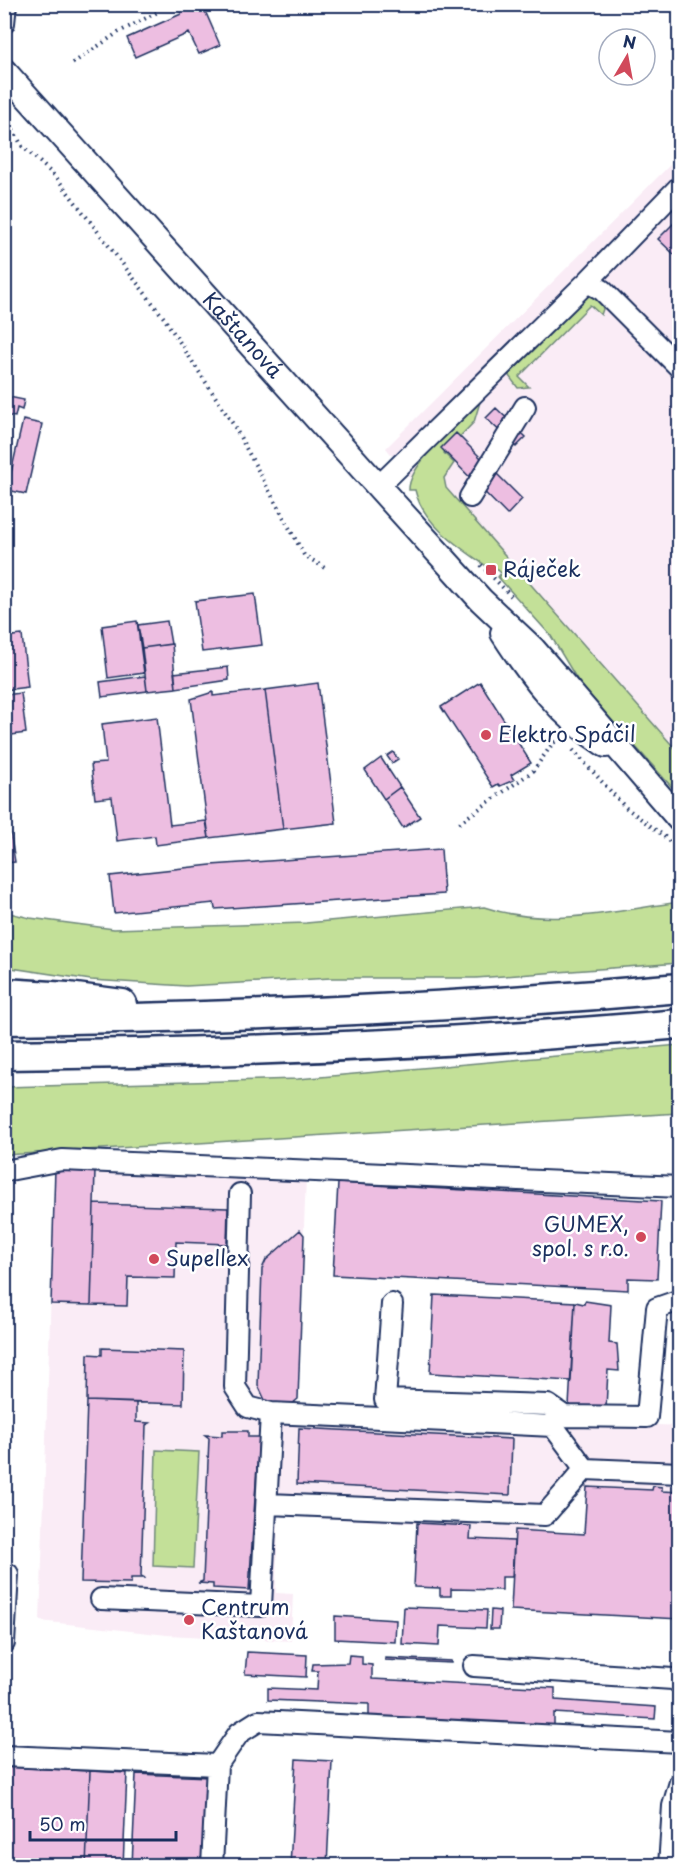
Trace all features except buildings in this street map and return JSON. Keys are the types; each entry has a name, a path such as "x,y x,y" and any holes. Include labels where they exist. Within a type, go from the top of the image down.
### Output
{"highway":[{"path":"4,979 68,997"},
{"path":"4,1020 204,1016 590,996 680,988"},
{"path":"4,993 68,997 204,1016"},
{"path":"4,1055 283,1048 593,1032 680,1024"}],"main road":[{"name":"Kaštanová","path":"6,72 481,600 523,664 574,723 623,756 680,820"}],"street":[{"path":"4,22 6,4"},
{"path":"378,487 587,282 680,186"},
{"path":"587,282 602,290 680,368"},
{"path":"470,497 525,407"},
{"path":"4,1171 62,1160 680,1187"},
{"path":"240,1194 234,1387 248,1407 272,1413 553,1426 585,1469"},
{"path":"392,1304 385,1400 548,1405 564,1416 646,1417 657,1308 680,1300"},
{"path":"101,1599 261,1606 272,1413"},
{"path":"585,1469 680,1473"},
{"path":"268,1504 544,1515 585,1469"},
{"path":"4,1643 8,1574"},
{"path":"474,1666 673,1679 680,1683"},
{"path":"212,1866 217,1766 239,1733 258,1721 680,1742"},
{"path":"4,1755 217,1766"},
{"path":"669,1866 673,1806 680,1782"}],"path":[{"path":"73,63 119,32 158,12 156,4"},
{"path":"6,72 6,106 11,126 22,146 56,177 164,318 233,424 304,555 328,570"},
{"path":"459,823 533,771 553,743 560,739"}],"shaded area":[{"path":"679,156 679,795 581,686 551,636 498,577 501,573 493,565 489,568 451,541 422,509 415,490 409,490 410,478 386,448"},
{"name":"Centrum Kaštanová","path":"55,1168 306,1176 297,1407 679,1426 679,1492 662,1491 662,1487 653,1486 652,1490 587,1487 533,1532 515,1530 514,1541 470,1539 470,1526 278,1516 276,1593 293,1594 291,1641 167,1635 40,1621"}],"green space":[{"path":"590,295 601,303 603,309 601,315 590,305 519,377 529,387 518,388 509,376 511,371 583,298"},
{"path":"480,402 474,422 444,453 454,463 444,478 446,488 679,753 679,795 581,686 551,636 498,577 501,573 493,565 489,568 444,535 426,514 415,490 409,490 417,468 426,456"},
{"path":"679,902 679,963 476,978 331,978 186,986 91,980 5,967 5,912 30,918 114,929 306,923 484,907 532,917 582,916"},
{"path":"679,1045 679,1113 5,1155 5,1087 298,1079"},
{"path":"156,1450 199,1452 193,1568 153,1566"}],"place":[{"name":"Ráječek","path":"491,570"},
{"name":"Elektro Spáčil","path":"486,735"},
{"name":"GUMEX, spol. s r.o.","path":"641,1237"},
{"name":"Supellex","path":"154,1259"},
{"name":"Centrum Kaštanová","path":"189,1620"}]}
